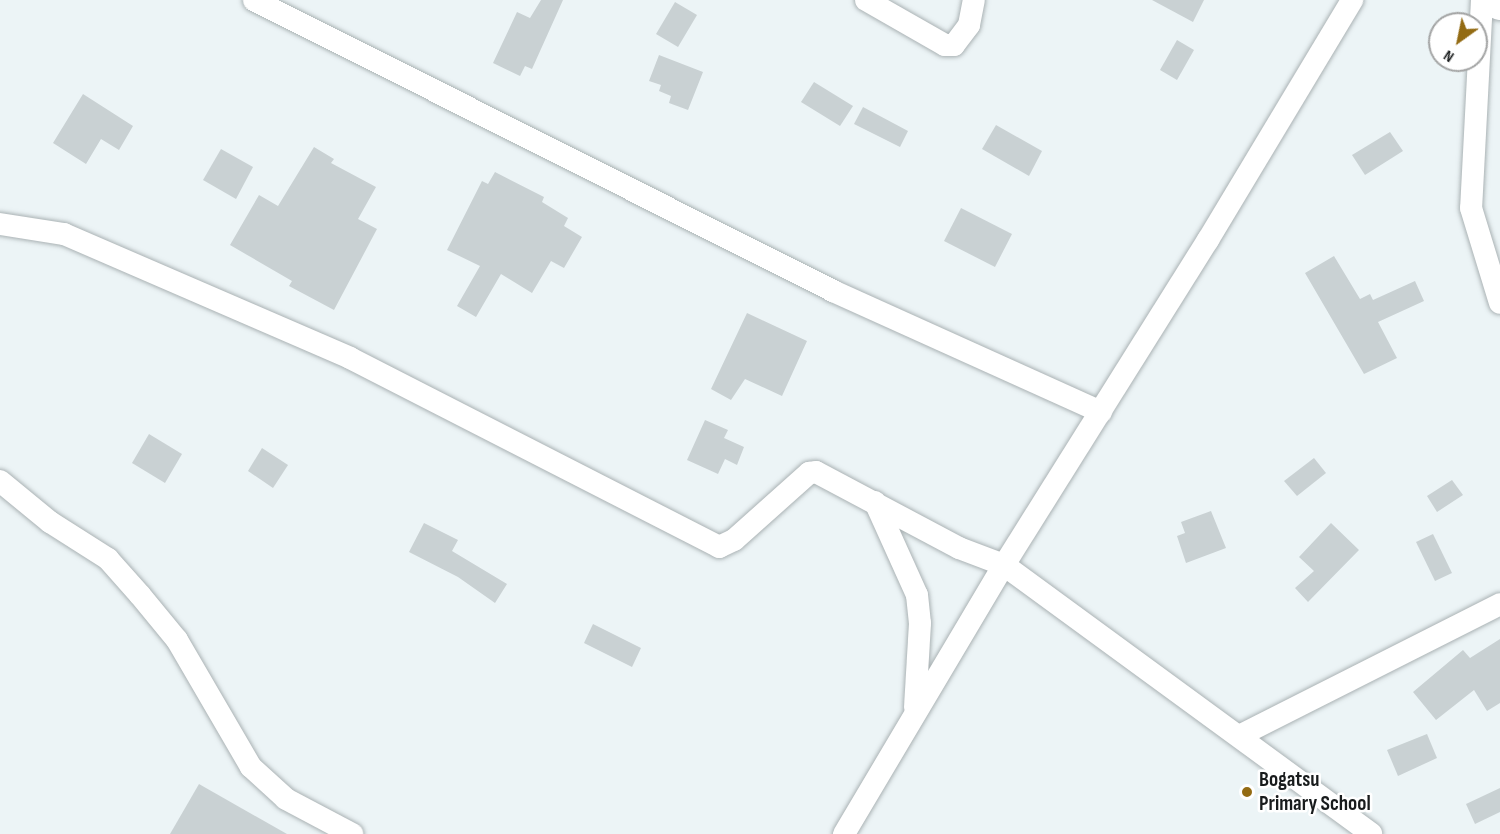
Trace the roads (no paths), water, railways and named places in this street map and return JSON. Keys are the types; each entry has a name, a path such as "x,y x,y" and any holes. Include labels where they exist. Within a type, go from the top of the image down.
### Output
{"street":[{"path":"254,0 833,291 1101,412"},
{"path":"866,0 945,45 954,45 969,25 974,0"},
{"path":"844,834 1004,565 1101,412 1352,0"},
{"path":"1482,0 1471,208 1500,303"},
{"path":"1497,0 1500,4"},
{"path":"0,224 64,234 350,358 719,547 734,540 809,473 875,502 950,543 1004,565 1105,642 1241,735 1371,834"},
{"path":"0,481 50,522 108,559 140,595 177,640 251,767 286,799 352,834"},
{"path":"875,502 917,595 921,623 914,714"},
{"path":"1241,735 1500,603"}],"place":[{"name":"Bogatsu Primary School","path":"1247,792"}]}
